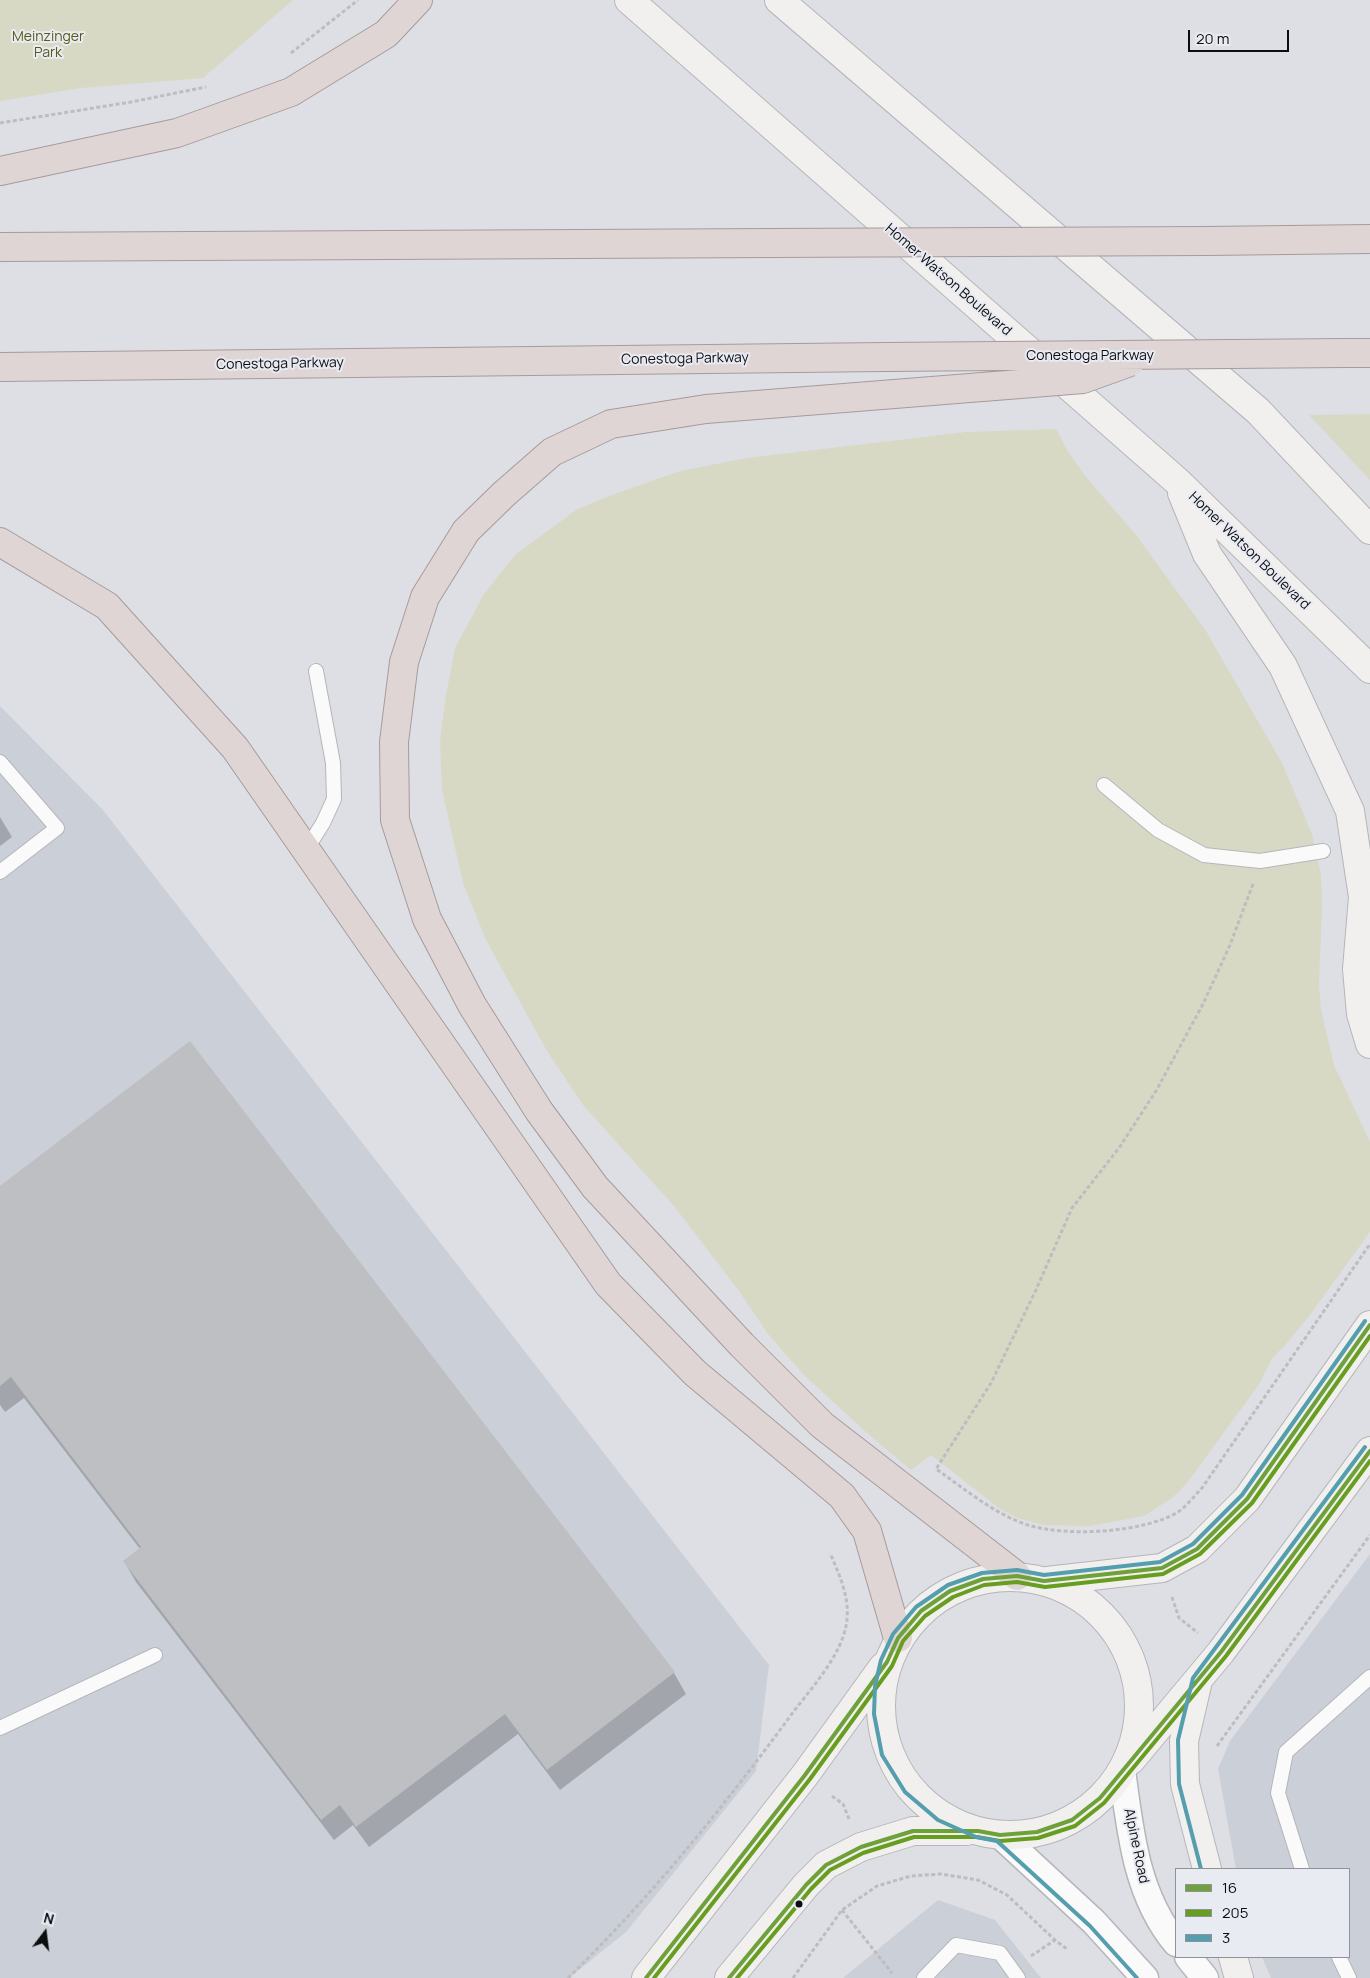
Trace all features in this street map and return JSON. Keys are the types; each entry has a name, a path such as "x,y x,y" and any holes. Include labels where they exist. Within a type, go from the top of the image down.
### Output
{"highway":[{"path":"0,171 177,133 291,92 386,34 418,0"},
{"path":"0,247 1370,239"},
{"name":"Conestoga Parkway","path":"0,367 1358,353"},
{"path":"1017,1576 822,1425 742,1345 595,1187 539,1111 472,1005 427,919 395,820 394,742 404,662 425,597 466,531 504,494 552,452 611,424 706,409 1083,380 1148,355"},
{"path":"0,542 107,606 235,748 608,1284 694,1373 842,1496 867,1531 893,1650"}],"main road":[{"name":"Homer Watson Boulevard","path":"629,0 1178,482 1370,669"},
{"path":"780,0 1258,411 1370,530"},
{"path":"1178,482 1207,554 1284,666 1350,811 1363,897 1357,969 1361,1014 1370,1044"},
{"path":"1044,1581 1162,1568 1197,1549 1247,1499 1370,1326"},
{"path":"729,1978 806,1885 826,1866 861,1847 913,1831 1037,1832 1072,1820 1100,1798 1222,1652 1370,1451"},
{"path":"646,1978 793,1790 921,1611 950,1591 983,1579 1017,1576 1044,1581 1072,1592 1096,1610 1114,1630 1128,1653 1136,1679 1140,1706 1135,1739 1122,1770"},
{"path":"893,1650 881,1687 880,1713 888,1753 910,1788 941,1816 989,1833"},
{"path":"1199,1680 1184,1741 1185,1784 1207,1868"},
{"path":"1233,1958 1239,1978"}],"street":[{"name":"Alpine Road","path":"1122,1770 1131,1835 1144,1889 1166,1931 1175,1942"},
{"path":"989,1833 1094,1922 1145,1978"},
{"path":"1189,1958 1206,1978"}],"lane":[{"path":"306,850 323,823 334,799 333,763 316,671"},
{"path":"0,762 56,828 0,872"},
{"path":"1104,784 1158,830 1204,855 1260,861 1322,851"},
{"path":"0,1728 155,1655"},
{"path":"1302,1868 1278,1793 1286,1752 1370,1677"},
{"path":"924,1978 956,1945 1000,1953 1018,1978"},
{"path":"1339,1958 1349,1978"}],"path":[{"path":"284,58 358,0"},
{"path":"0,123 131,102 215,85"},
{"path":"1260,861 1230,946 1198,1013 1156,1091 1119,1148 1072,1208 1035,1292 991,1383 936,1469 1001,1513 1028,1525 1064,1532 1104,1531 1147,1524 1178,1512 1202,1488 1370,1244"},
{"path":"1216,1747 1370,1535"},
{"path":"568,1978 615,1932 699,1833 773,1739 834,1656 843,1636 847,1615 846,1590 830,1553"},
{"path":"1170,1592 1179,1618 1200,1635"},
{"path":"832,1796 843,1804 851,1822"},
{"path":"793,1978 842,1910 878,1886 911,1876 941,1874 978,1880 1007,1895 1067,1949"},
{"path":"842,1910 892,1973"},
{"path":"1025,1961 1055,1940"}],"shaded area":[{"path":"0,706 103,810 769,1665 756,1771 626,1932 569,1978 0,1978"},
{"path":"1370,1554 1370,1978 1271,1978 1262,1958 1350,1958 1350,1868 1236,1868 1218,1769 1230,1741"},
{"path":"938,1900 995,1920 1041,1978 843,1978"}],"green space":[{"name":"Meinzinger Park","path":"0,0 293,0 203,78 81,88 0,101"},
{"path":"1370,414 1370,480 1309,415"},
{"path":"1056,429 1067,450 1086,477 1136,535 1206,631 1282,763 1312,834 1321,875 1322,907 1319,983 1321,1010 1334,1065 1370,1142 1370,1232 1309,1316 1272,1358 1260,1383 1187,1483 1172,1498 1144,1516 1090,1526 1043,1525 1017,1518 999,1508 931,1455 911,1470 803,1374 768,1334 739,1291 674,1206 583,1105 547,1051 486,940 463,883 442,790 440,741 455,648 484,594 515,555 576,510 609,496 680,471 747,458 966,432"}],"building":[{"path":"190,1041 675,1672 547,1770 505,1714 356,1827 340,1805 321,1820 123,1561 141,1547 11,1377 0,1386 0,1186"}],"transit line":[{"name":"3","path":"1137,1978 1090,1926 997,1841 976,1837 938,1820 905,1792 882,1755 874,1714 875,1686 881,1660 893,1634 916,1607 948,1585 982,1573 1017,1570 1044,1575 1160,1562 1193,1544 1242,1495 1365,1321"},
{"name":"16","path":"646,1978 805,1775 887,1662 898,1638 921,1611 950,1591 983,1579 1017,1576 1044,1581 1162,1568 1197,1549 1247,1499 1370,1325"},
{"name":"205","path":"654,1978 810,1779 892,1666 903,1641 925,1616 953,1597 984,1585 1017,1582 1045,1587 1163,1574 1200,1554 1252,1503 1370,1336"},
{"name":"3","path":"1201,1868 1179,1784 1178,1740 1193,1678 1365,1447"},
{"name":"16","path":"729,1978 806,1885 826,1865 861,1847 913,1831 978,1831 1000,1835 1037,1832 1072,1820 1100,1798 1221,1652 1370,1451"},
{"name":"205","path":"737,1978 811,1889 830,1870 863,1853 914,1837 977,1837 1000,1841 1038,1838 1075,1826 1104,1803 1226,1656 1370,1461"}]}
